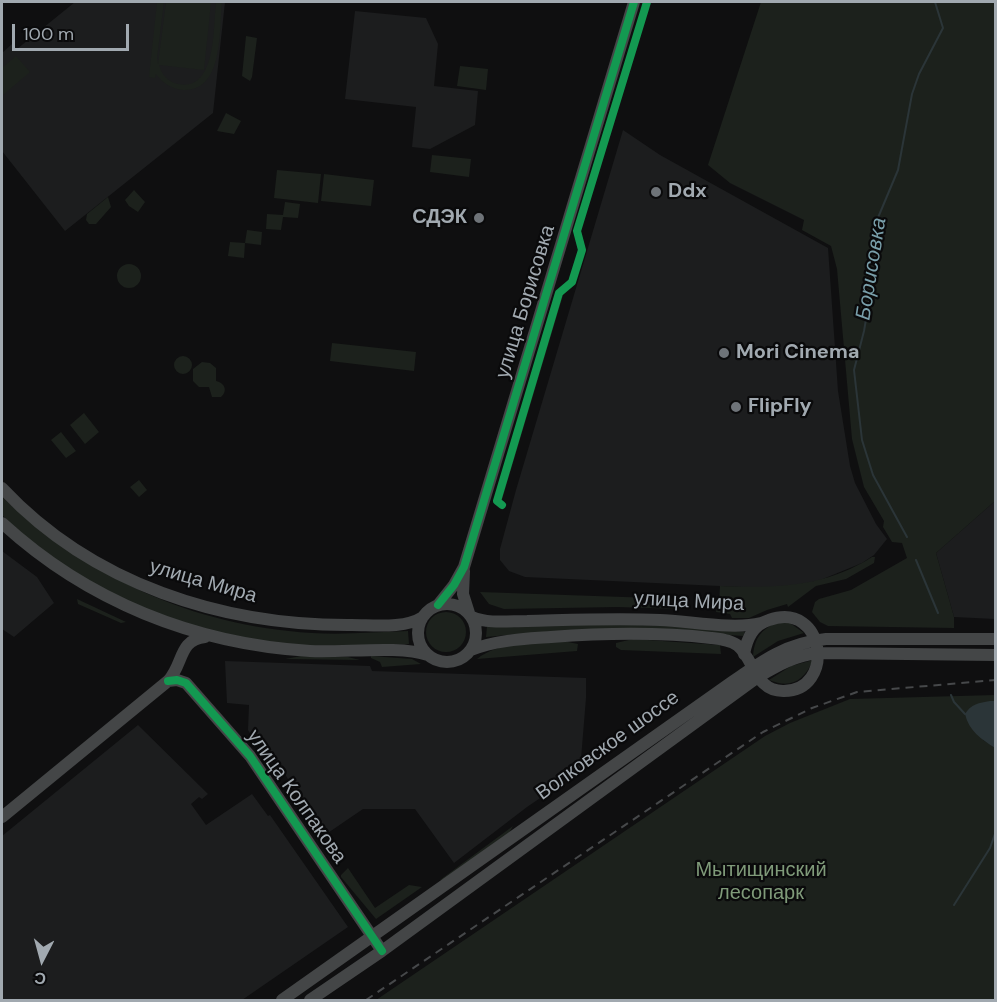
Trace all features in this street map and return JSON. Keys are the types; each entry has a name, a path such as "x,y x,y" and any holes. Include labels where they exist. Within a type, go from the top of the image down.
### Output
{"main road":[{"name":"улица Борисовка","path":"438,605 454,585 464,567 634,2"},
{"name":"улица Мира","path":"2,488 34,519 91,559 136,583 192,604 250,618 304,624 404,624 423,617"},
{"path":"2,523 48,562 74,579 125,606 169,624 251,645 290,650 339,652 408,651 428,655 435,660 450,662 461,659 471,650 476,634 471,615 457,606 443,604 428,611 419,629 419,638 428,655"},
{"name":"улица Борисовка","path":"464,567 463,594 471,615"},
{"name":"улица Мира","path":"471,615 480,620 601,618 668,620 741,626 781,617 796,619 807,625 815,640"},
{"path":"744,654 748,637 761,623"},
{"path":"169,624 180,636 183,651 180,664 181,674 186,683"},
{"name":"улица Мира","path":"471,650 496,643 594,634 704,637 731,641 736,644 755,673"},
{"path":"183,651 193,639 209,636"},
{"name":"Волковское шоссе","path":"310,1000 382,951 788,647 815,640 996,639"},
{"path":"755,673 771,689 783,691 797,688 807,682 814,672 818,653 815,640"},
{"name":"Волковское шоссе","path":"282,1000 755,673 793,659 818,653 996,655"},
{"path":"2,818 168,681 180,664"},
{"path":"168,681 177,680 186,683"},
{"name":"улица Колпакова","path":"186,683 250,756 382,951"}],"shaded area":[{"path":"75,2 225,2 213,113 65,231 2,151 2,53 12,44 17,49"},
{"path":"355,11 426,18 438,44 434,86 478,91 475,125 430,149 412,147 416,107 345,99"},
{"path":"623,130 660,155 828,248 838,391 850,466 855,483 876,524 887,539 874,555 862,563 818,581 763,588 525,577 509,571 500,560 500,549 516,490"},
{"path":"995,501 995,619 954,617 936,553"},
{"path":"2,551 37,577 54,603 14,637 2,629"},
{"path":"225,661 370,666 372,671 586,678 580,771 527,807 454,863 415,809 363,809 319,839 297,804 301,801 282,769 275,768 268,762 248,730 249,705 227,703"},
{"path":"995,701 995,748 980,738 965,714 973,706"},
{"path":"138,725 208,794 202,799 199,797 191,804 206,825 252,794 268,816 270,815 348,927 242,1000 2,1000 2,836"}],"green space":[{"path":"157,2 164,2 158,64 166,2 211,2 204,70 159,65 171,82 191,84 200,78 206,68 213,41 216,2 222,2 217,57 206,81 196,88 183,90 168,85 156,74 155,78 149,77"},
{"path":"761,2 995,2 995,501 936,553 954,617 954,628 828,626 820,622 812,612 815,602 819,599 851,590 907,558 902,543 892,542 883,527 884,521 864,487 852,439 837,269 831,246 802,230 804,220 730,183 708,165"},
{"path":"246,36 257,38 250,81 242,76"},
{"path":"16,56 30,72 3,95 2,68"},
{"path":"460,66 488,69 486,90 457,86"},
{"path":"226,113 241,121 234,134 217,131"},
{"path":"432,155 471,159 469,177 430,172"},
{"path":"277,170 321,174 318,203 274,198"},
{"path":"324,174 374,180 371,206 321,201"},
{"path":"134,190 145,202 138,212 125,200"},
{"path":"108,197 111,207 96,224 89,224 86,220 87,214"},
{"path":"285,202 300,204 298,218 283,217 281,230 266,229 267,214 283,215"},
{"path":"247,230 262,232 261,245 245,243"},
{"path":"230,242 245,243 244,258 228,256"},
{"path":"129,264 138,267 141,276 138,285 129,288 120,285 117,276 120,267"},
{"path":"564,292 501,503 499,501 560,295"},
{"path":"332,343 416,352 414,371 330,361"},
{"path":"183,356 189,359 192,365 189,371 183,374 177,371 174,365 177,359"},
{"path":"202,362 210,363 216,368 216,381 224,388 221,397 212,397 209,387 199,387 193,381 193,369"},
{"path":"84,413 99,432 85,444 70,425"},
{"path":"61,432 76,451 66,458 51,440"},
{"path":"139,480 147,490 139,497 130,487"},
{"path":"2,497 36,526 107,574 184,608 224,620 312,633 408,631 409,644 323,647 270,642 200,629 159,615 110,593 42,550 2,515"},
{"path":"875,557 874,563 846,579 816,586 788,607 787,604 749,618 732,618 730,614 716,612 720,586 760,587 799,584 835,575"},
{"path":"480,592 681,599 681,609 617,607 504,609 489,604"},
{"path":"77,599 126,622 121,623 78,604"},
{"path":"446,612 460,618 466,632 460,646 446,652 432,646 426,632 432,618"},
{"path":"776,623 790,623 804,633 778,641 753,657 759,636"},
{"path":"601,624 676,626 745,632 743,636 647,631 583,631 486,637 487,626"},
{"path":"633,639 720,645 721,654 621,650 616,647 616,643"},
{"path":"563,641 578,644 577,651 477,659 506,646"},
{"path":"301,656 348,657 360,660 285,659"},
{"path":"371,656 412,659 421,664 382,667 380,662"},
{"path":"813,660 801,678 796,681 784,684 769,680 791,666"},
{"name":"Мытищинский лесопарк","path":"995,695 995,701 990,701 983,740 995,748 995,1000 376,1000 765,736 790,723 850,699"},
{"path":"513,826 509,833 446,879 440,880"},
{"path":"348,868 375,908 409,885 422,887 376,919 341,877"}],"waterway":[{"name":"Борисовка","path":"907,537 873,475 862,440 854,370 864,331 874,273 877,220 898,170 912,94 919,74 943,28 935,2"},
{"name":"Борисовка","path":"916,560 938,613"},
{"name":"Борисовка","path":"951,695 965,714"},
{"path":"954,905 990,848 996,831"}],"railway":[{"path":"366,1000 763,732 812,708 857,692 996,680"}],"cycle path":[{"path":"438,605 454,585 464,567 634,2"},
{"path":"502,505 497,501 559,293 572,282 582,250 577,231 647,2"},
{"path":"168,681 177,680 186,683 250,756 382,951"}],"place":[{"name":"Ddx","path":"656,192"},
{"name":"СДЭК","path":"479,218"},
{"name":"Mori Cinema","path":"724,353"},
{"name":"FlipFly","path":"736,407"}]}
